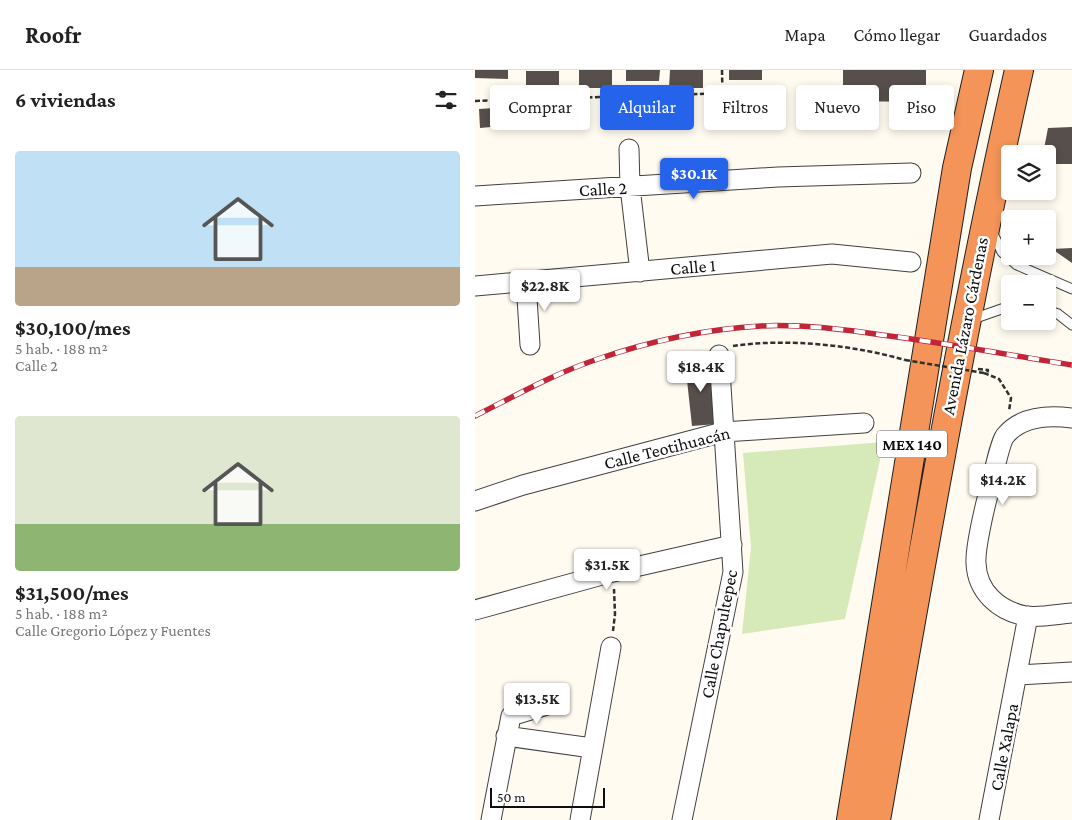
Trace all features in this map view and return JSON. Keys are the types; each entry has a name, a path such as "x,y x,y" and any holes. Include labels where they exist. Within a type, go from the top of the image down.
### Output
{"highway":[{"name":"Avenida Lázaro Cárdenas","path":"851,820 957,168 979,70"},
{"name":"Avenida Lázaro Cárdenas","path":"876,820 932,496 965,321 985,220 1019,70"}],"street":[{"path":"629,149 630,187 640,272"},
{"name":"Calle 2","path":"475,196 778,177 911,173"},
{"name":"Calle 1","path":"475,286 832,254 911,262"},
{"path":"525,282 530,345"},
{"name":"Calle Chapultepec","path":"682,820 733,572 719,356"},
{"path":"1072,418 1040,417 1019,425 1004,438 986,502 976,562 981,584 992,602 1009,611 1028,616 1072,613"},
{"name":"Calle Teotihuacán","path":"475,501 523,485 723,432 864,423"},
{"path":"475,610 613,572 732,545"},
{"name":"Calle Xalapa","path":"989,820 1019,675 1028,616"},
{"path":"580,820 611,647"},
{"path":"1019,675 1072,672"},
{"path":"491,820 511,716 554,703"},
{"path":"507,736 592,748"}],"lane":[{"path":"985,220 1003,252 1017,265 1072,289"},
{"path":"965,321 1001,309"},
{"path":"1056,314 1072,325"}],"path":[{"path":"722,70 723,85"},
{"path":"475,102 704,94"},
{"path":"719,356 721,350 726,347 770,343 827,346 867,351 905,360 984,373 999,379 1011,398 1004,438"},
{"path":"611,647 615,614 613,572"}],"green space":[{"path":"884,442 845,619 742,634 751,547 743,453"}],"building":[{"path":"475,70 508,70 508,79 475,78"},
{"path":"579,70 612,70 612,85 600,85 600,88 590,88 590,85 579,85"},
{"path":"626,70 660,70 659,81 626,81"},
{"path":"670,70 703,70 703,88 694,88 694,85 669,85"},
{"path":"729,70 762,70 762,80 729,80"},
{"path":"843,70 926,70 926,85 889,85 889,102 879,101 879,85 843,85"},
{"path":"526,71 559,71 559,85 526,85"},
{"path":"490,108 490,127 480,128 479,109"},
{"path":"1072,127 1072,164 1056,164 1056,145 1045,145 1048,128"},
{"path":"1072,248 1072,263 1056,252 1056,249"},
{"path":"710,359 717,424 692,426 685,362"}],"railway":[{"path":"475,416 551,378 598,359 678,337 761,326 806,326 837,329 1072,365"}]}
